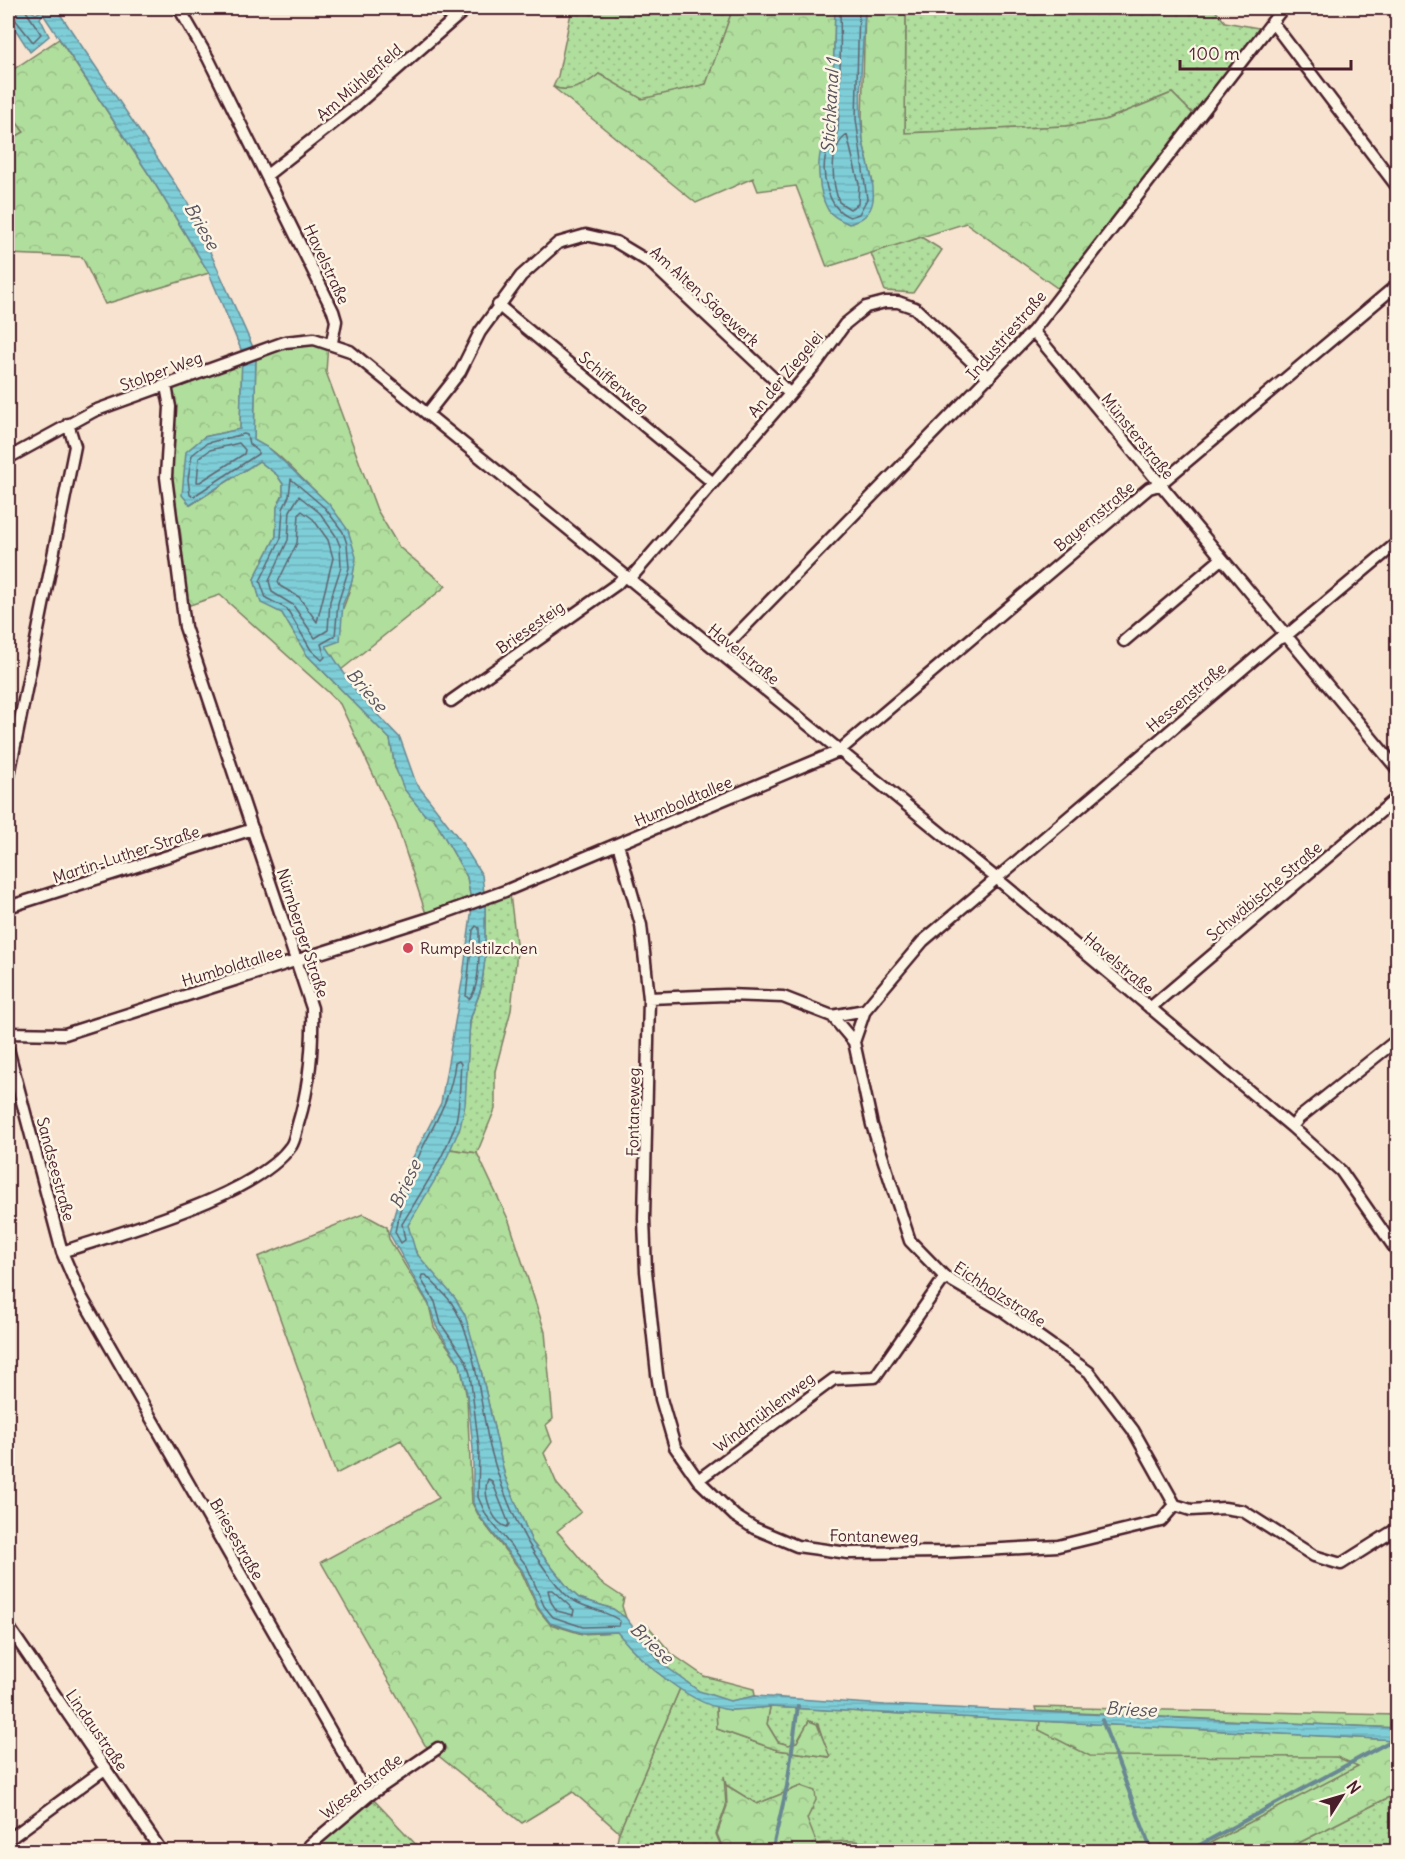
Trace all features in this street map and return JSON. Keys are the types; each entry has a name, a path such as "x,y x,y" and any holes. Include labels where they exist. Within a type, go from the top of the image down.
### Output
{"street":[{"name":"Havelstraße","path":"179,8 208,58 333,311 336,321 332,342 350,351 996,878 1292,1127 1341,1172 1398,1253"},
{"name":"Am Mühlenfeld","path":"267,175 355,106 467,8"},
{"name":"Industriestraße","path":"719,653 1033,331 1283,8"},
{"path":"1272,22 1398,188"},
{"name":"Am Alten Sägewerk","path":"427,414 460,372 480,332 521,276 558,243 586,235 616,242 651,263 789,393"},
{"name":"Bayernstraße","path":"839,751 1149,488 1159,485 1398,284"},
{"name":"An der Ziegelei","path":"626,578 816,364 855,314 866,307 885,302 898,302 915,309 989,378"},
{"name":"Schifferweg","path":"498,305 712,482"},
{"name":"Münsterstraße","path":"1033,331 1398,770"},
{"name":"Stolper Weg","path":"8,458 94,411 242,358 297,339 332,342"},
{"name":"Nürnberger Straße","path":"62,1252 227,1194 262,1173 291,1145 306,1101 313,1056 312,1008 298,961 185,627 165,470 170,407 166,386"},
{"path":"8,780 75,446 68,424"},
{"name":"Hessenstraße","path":"996,878 1278,639 1286,636 1398,542"},
{"path":"1124,641 1221,559"},
{"name":"Briesesteig","path":"451,701 626,578"},
{"name":"Humboldtallee","path":"8,1033 65,1034 461,907 839,751"},
{"name":"Schwäbische Straße","path":"1150,1008 1398,797"},
{"name":"Martin-Luther-Straße","path":"8,907 253,829"},
{"name":"Fontaneweg","path":"618,844 641,925 649,998 644,1219 646,1271 661,1399 675,1447 698,1480 735,1516 753,1528 797,1546 848,1553 946,1552 1058,1546 1161,1521 1175,1504"},
{"path":"854,1042 865,1010 923,941 996,878"},
{"name":"Eichholzstraße","path":"649,998 726,995 783,997 832,1016 854,1042 872,1125 910,1241 945,1277 1003,1311 1089,1372 1133,1430 1175,1504"},
{"path":"832,1016 865,1010"},
{"path":"1292,1127 1299,1118 1398,1039"},
{"name":"Sandseestraße","path":"8,1049 62,1252 81,1296"},
{"name":"Windmühlenweg","path":"698,1480 834,1379 875,1377 945,1277"},
{"name":"Briesestraße","path":"81,1296 368,1796"},
{"path":"1175,1504 1191,1510 1224,1508 1243,1511 1314,1556 1341,1564 1398,1528"},
{"name":"Lindaustraße","path":"8,1626 162,1851"},
{"name":"Wiesenstraße","path":"306,1851 310,1845 368,1796 438,1748"},
{"path":"8,1840 106,1768"}],"green space":[{"path":"572,8 733,8 707,84 642,100 599,74 589,82 572,89 553,87 558,76"},
{"path":"733,8 835,8 832,131 820,158 823,195 873,183 863,142 865,8 906,8 905,133 1066,126 1105,120 1172,93 1195,116 1060,290 966,223 827,267 796,186 758,191 753,178 696,203 553,87 572,89 589,82 599,74 642,99 706,84"},
{"path":"906,8 1213,8 1225,22 1264,29 1195,116 1172,93 1105,120 1066,126 905,133"},
{"path":"59,39 152,179 209,273 105,304 82,257 8,254 8,141 24,132 8,111 8,73"},
{"path":"8,111 24,132 8,141"},
{"path":"921,237 942,250 913,293 885,291 871,253"},
{"path":"298,341 328,344 326,372 377,510 399,547 446,586 341,670 326,646 352,580 354,562 352,544 344,526 331,507 281,457 254,440 256,354"},
{"path":"242,359 240,429 204,437 191,505 259,461 277,475 283,484 283,495 277,507 276,536 254,579 261,602 282,613 306,654 390,739 395,768 425,815 433,817 467,877 471,901 427,917 397,825 340,704 220,595 187,606 181,535 168,464 168,388"},
{"path":"509,886 517,951 511,1010 495,1071 495,1109 477,1153 449,1149 456,1134 464,1104 471,1019 482,984 485,953 485,902"},
{"path":"449,1149 477,1153 509,1221 545,1332 553,1419 546,1425 552,1442 544,1453 557,1484 581,1512 557,1531 600,1582 624,1598 622,1606 626,1618 613,1609 579,1598 569,1589 532,1542 505,1477 480,1366 412,1244 408,1225"},
{"path":"363,1214 387,1227 389,1239 429,1305 434,1327 460,1364 467,1398 472,1503 480,1518 521,1571 538,1609 550,1624 582,1634 618,1632 654,1670 680,1688 619,1832 573,1792 522,1823 425,1745 321,1562 439,1498 401,1440 336,1474 258,1257"},
{"path":"648,1626 672,1654 704,1676 754,1689 755,1696 732,1701 718,1700 691,1687 667,1668 639,1635"},
{"path":"680,1688 700,1700 716,1705 717,1729 777,1750 829,1757 818,1724 809,1721 797,1742 789,1745 778,1742 767,1724 770,1707 1040,1721 1039,1730 1337,1757 1359,1766 1195,1851 889,1852 863,1842 844,1841 817,1844 806,1819 812,1809 801,1786 757,1804 726,1785 724,1776 726,1806 716,1834 723,1851 615,1852 619,1832"},
{"path":"716,1705 730,1710 770,1707 767,1724 778,1742 789,1745 797,1742 809,1721 817,1724 830,1757 777,1750 717,1729"},
{"path":"1035,1707 1397,1715 1397,1728 1036,1711"},
{"path":"1040,1721 1397,1740 1397,1793 1283,1851 1195,1851 1358,1766 1337,1757 1090,1756 1039,1730"},
{"path":"726,1785 757,1804 801,1786 815,1791 816,1800 807,1819 817,1844 844,1841 863,1842 889,1851 724,1851 717,1834 727,1806"},
{"path":"1397,1793 1397,1851 1283,1851"},
{"path":"373,1799 422,1851 313,1851 314,1850"}],"water":[{"name":"Briese","path":"12,8 27,8 36,14 41,11 39,8 56,8 188,203 256,354 254,440 270,449 329,504 348,530 356,557 352,581 343,604 340,641 326,646 358,694 400,738 416,783 460,840 482,875 485,902 485,960 481,988 470,1020 465,1105 460,1128 442,1168 408,1225 416,1253 455,1298 465,1315 480,1366 505,1477 532,1542 569,1589 579,1598 613,1609 626,1618 660,1662 699,1691 730,1701 755,1696 885,1705 1397,1728 1397,1740 770,1707 732,1710 701,1701 669,1682 640,1657 617,1632 582,1633 550,1623 539,1608 522,1570 481,1518 473,1503 473,1449 468,1398 460,1364 436,1326 429,1304 389,1233 408,1167 441,1103 463,976 472,907 467,877 433,817 425,815 404,789 395,767 390,739 306,654 282,613 261,603 254,579 276,536 277,507 283,495 283,484 277,475 259,461 190,505 182,495 186,452 204,437 240,429 242,352 209,273 152,179 43,14 40,18 49,36 30,52 8,18"},
{"path":"835,8 865,8 861,125 872,177 873,200 865,216 849,224 836,218 829,211 824,202 819,178 820,154 832,131"}],"waterway":[{"path":"772,1852 787,1786 798,1706"},
{"name":"Briese","path":"1102,1720 1152,1852"},
{"path":"1187,1852 1398,1737"}],"place":[{"name":"Rumpelstilzchen","path":"408,948"}],"water label":[{"name":"Stichkanal 1","path":"830,106"}]}
